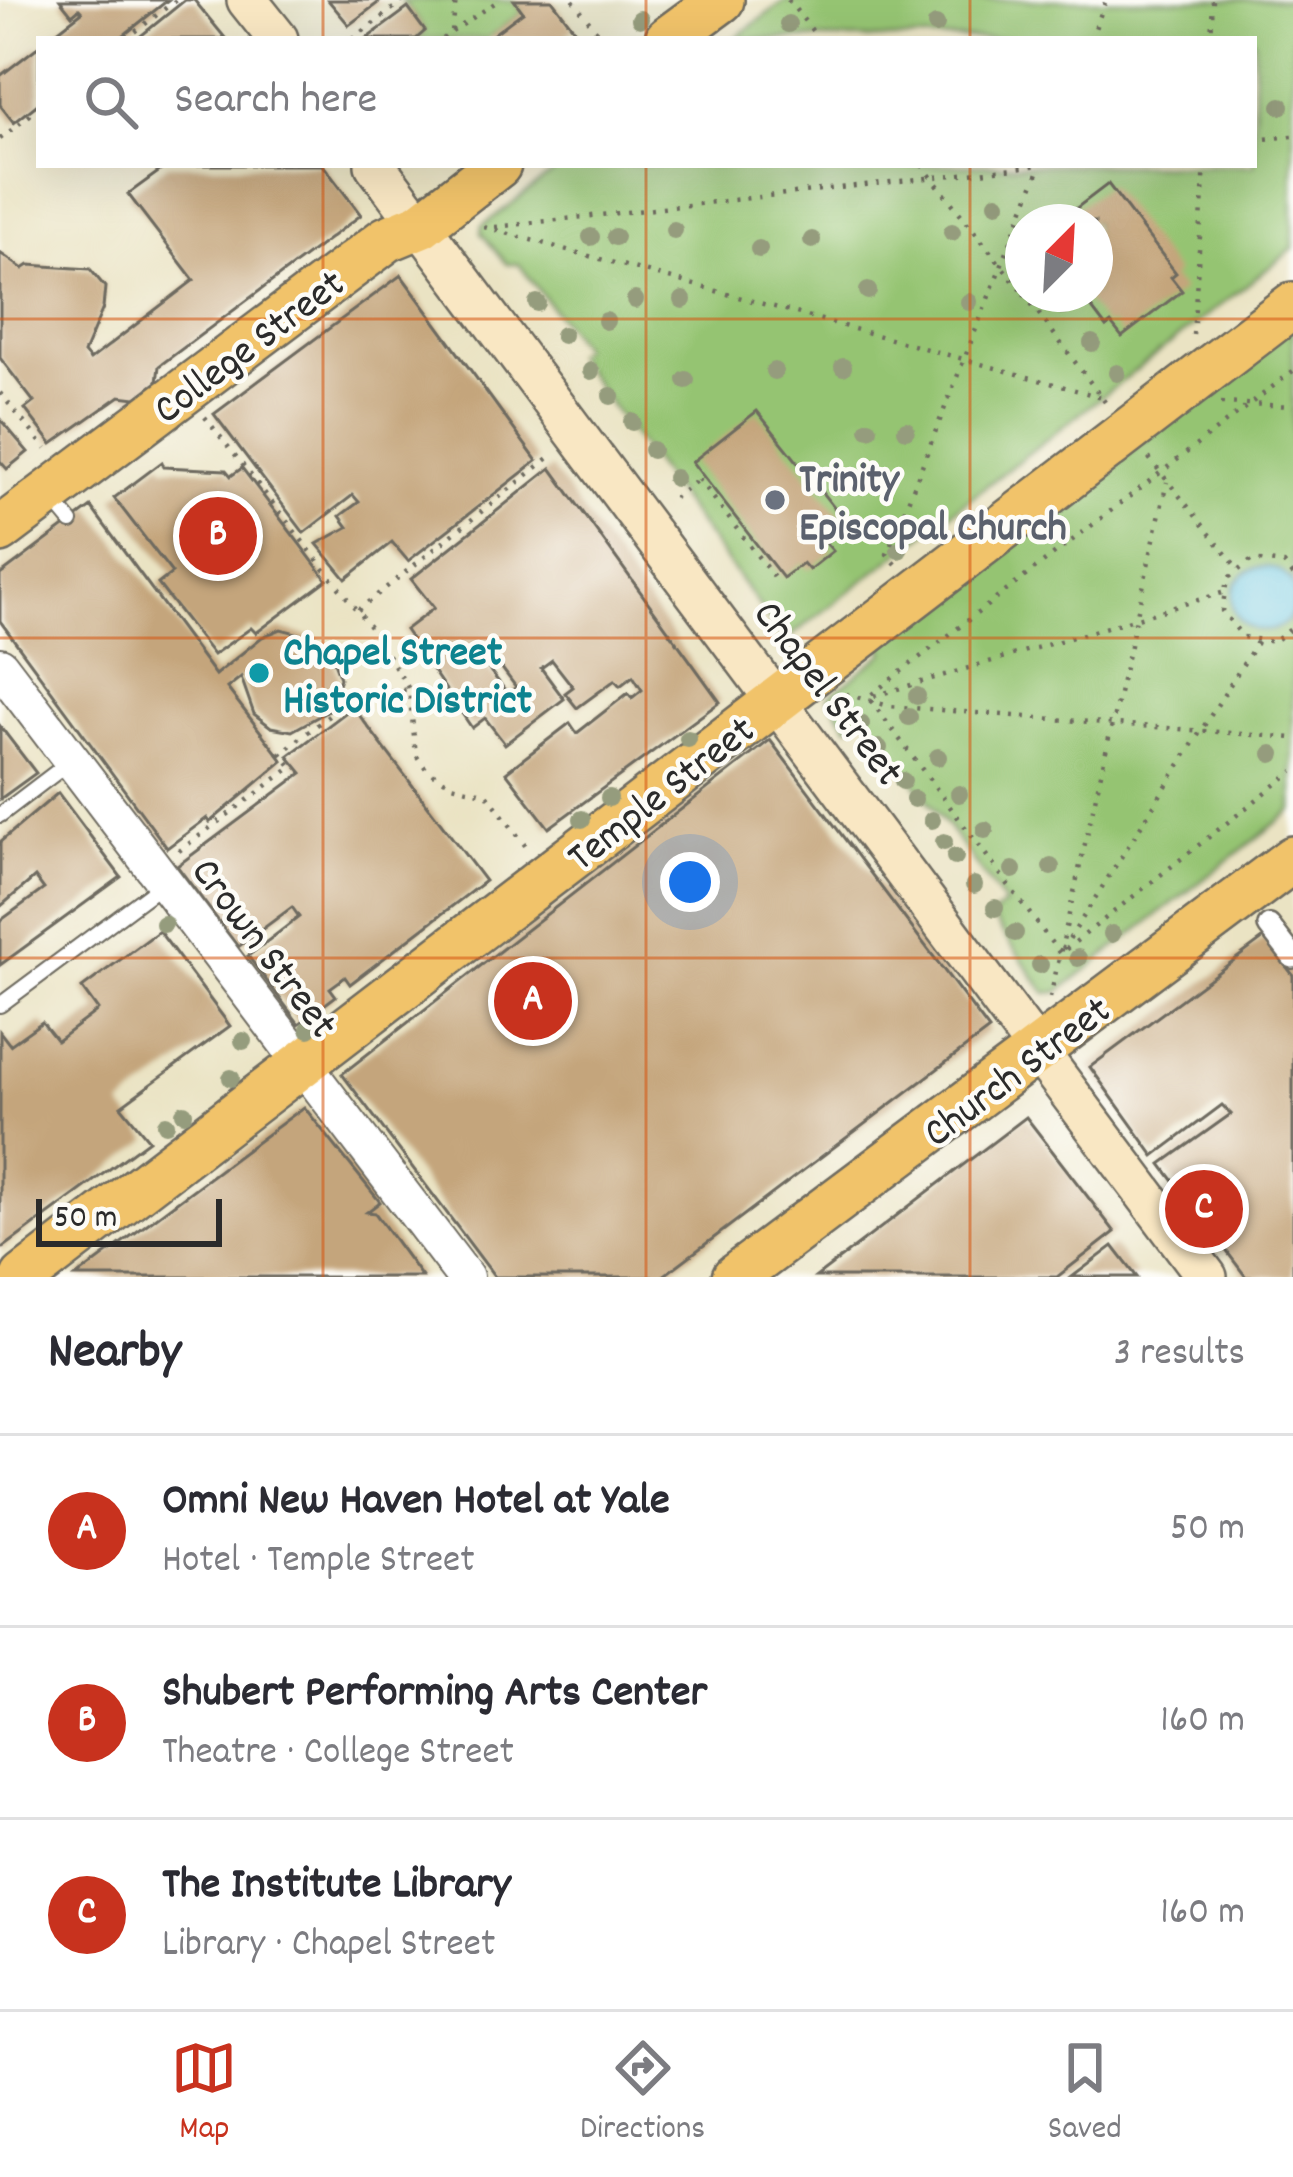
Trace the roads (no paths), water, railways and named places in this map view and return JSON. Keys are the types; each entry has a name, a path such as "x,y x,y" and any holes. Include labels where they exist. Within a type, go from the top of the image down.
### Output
{"main road":[{"path":"672,36 721,0"},
{"name":"Chapel Street","path":"377,168 1207,1277"},
{"name":"College Street","path":"0,530 58,491 388,239 421,225 495,168"},
{"name":"Temple Street","path":"24,1277 303,1068 1293,305"},
{"name":"Church Street","path":"735,1277 1293,859"}],"street":[{"name":"Crown Street","path":"0,666 71,761 166,871 303,1068 464,1277"},
{"path":"1269,926 1293,957"}],"lane":[{"path":"0,814 71,761"},
{"path":"0,1005 166,871"}],"water":[{"path":"1252,570 1276,570 1293,587 1293,611 1276,628 1252,628 1235,611 1235,587"}],"place":[{"name":"Trinity Episcopal Church","path":"775,500"},
{"name":"Shubert Performing Arts Center","path":"218,536"},
{"name":"Chapel Street Historic District","path":"259,673"},
{"name":"Omni New Haven Hotel at Yale","path":"533,1001"},
{"name":"The Institute Library","path":"1204,1209"}]}
